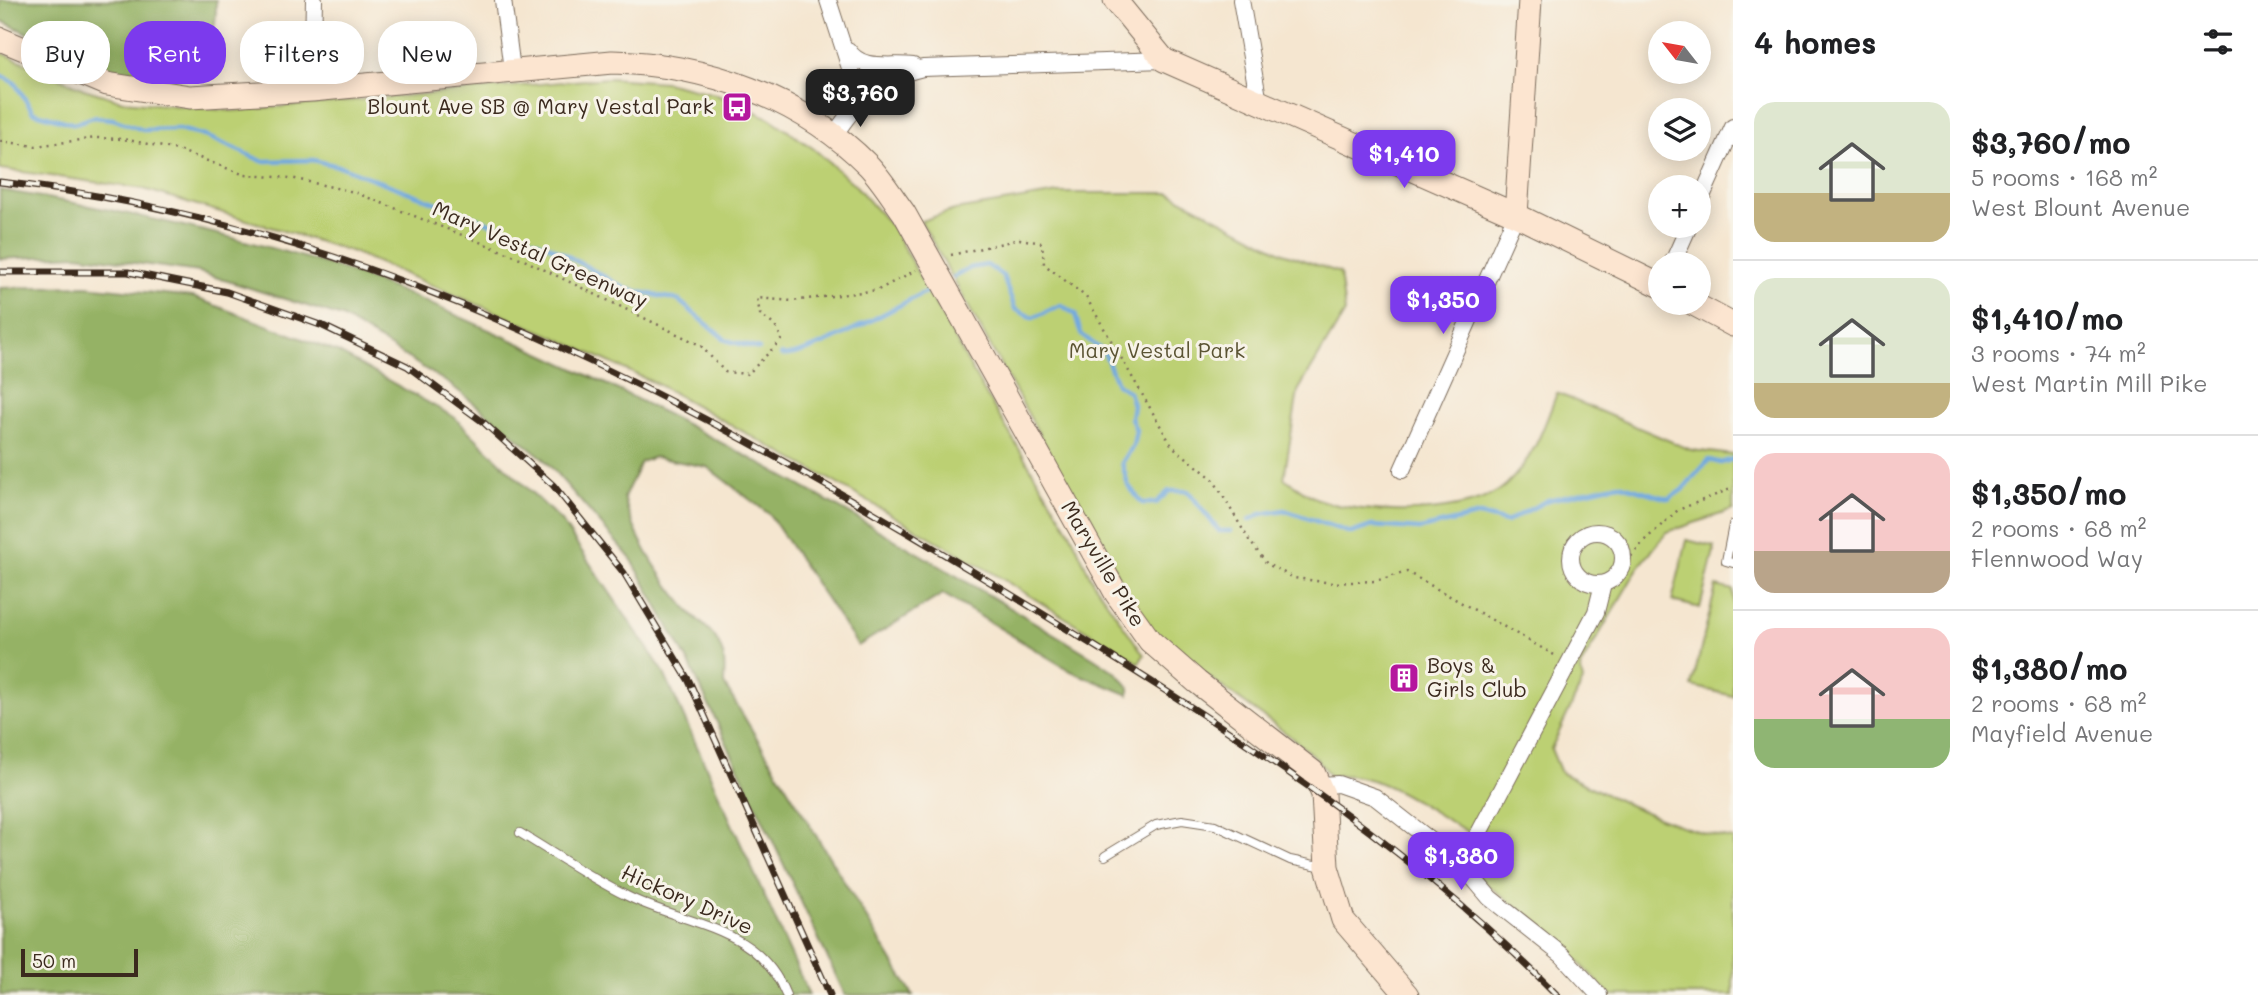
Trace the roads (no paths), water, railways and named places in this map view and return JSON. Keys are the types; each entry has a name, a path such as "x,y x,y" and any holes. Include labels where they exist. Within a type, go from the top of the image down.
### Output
{"street":[{"path":"312,90 313,0"},
{"path":"503,0 512,70"},
{"path":"828,0 860,99"},
{"path":"1115,0 1164,60"},
{"path":"1241,0 1259,103"},
{"path":"1402,470 1517,215 1530,0"},
{"name":"Maryville Pike","path":"0,39 107,84 190,97 312,90 612,62 646,63 698,71 762,94 833,136 869,166 904,213 1116,593 1150,641 1197,682 1295,755 1313,772 1320,785"},
{"path":"842,41 861,63 923,68 1164,60 1517,215 1648,280"},
{"path":"833,136 860,99 886,80 923,68"},
{"path":"1711,176 1733,127"},
{"path":"1711,314 1733,326"},
{"path":"1462,865 1597,612 1603,584 1617,575 1622,566 1622,549 1611,536 1595,532 1580,539 1571,553 1573,570 1586,582 1603,584"},
{"path":"1407,995 1343,920 1327,867 1320,785 1338,784 1374,797 1462,865 1490,898 1562,955 1599,995"}],"lane":[{"path":"1733,526 1726,562 1733,563"},
{"path":"1105,856 1156,825 1182,820 1215,825 1290,860 1327,867"},
{"name":"Hickory Drive","path":"520,833 626,896 740,939 760,954 778,975 786,995"}],"waterway":[{"path":"0,75 15,83 33,112 74,124 93,117 113,119 143,130 179,129 208,137 262,161 313,160 342,167 550,246 626,289 678,300 726,340 759,349"},
{"path":"954,277 970,268 987,265 1003,276 1015,309 1033,318 1061,305 1075,314 1081,334 1104,352 1117,384 1129,392 1133,405 1131,418 1136,430 1133,446 1122,463 1128,485 1142,503 1156,503 1169,491 1188,491 1219,531 1231,531"},
{"path":"781,355 810,349 831,340 929,290"},
{"path":"1249,520 1261,514 1284,510 1351,533 1372,526 1420,529 1480,515 1506,522 1548,500 1619,484 1669,499 1682,490 1709,460 1721,463 1733,459"}],"railway":[{"path":"0,182 140,204 276,239 409,284 539,338 666,399 790,465 913,536 1103,651 1240,740 1373,834 1436,884 1498,938 1557,995"},
{"path":"0,272 128,272 227,292 323,326 407,366 483,422 553,485 624,573 689,681 830,995"}],"place":[{"name":"Blount Ave SB @ Mary Vestal Park","path":"737,107"},
{"name":"Boys & Girls Club","path":"1404,678"}],"park label":[{"name":"Mary Vestal Park","path":"1157,351"}]}
